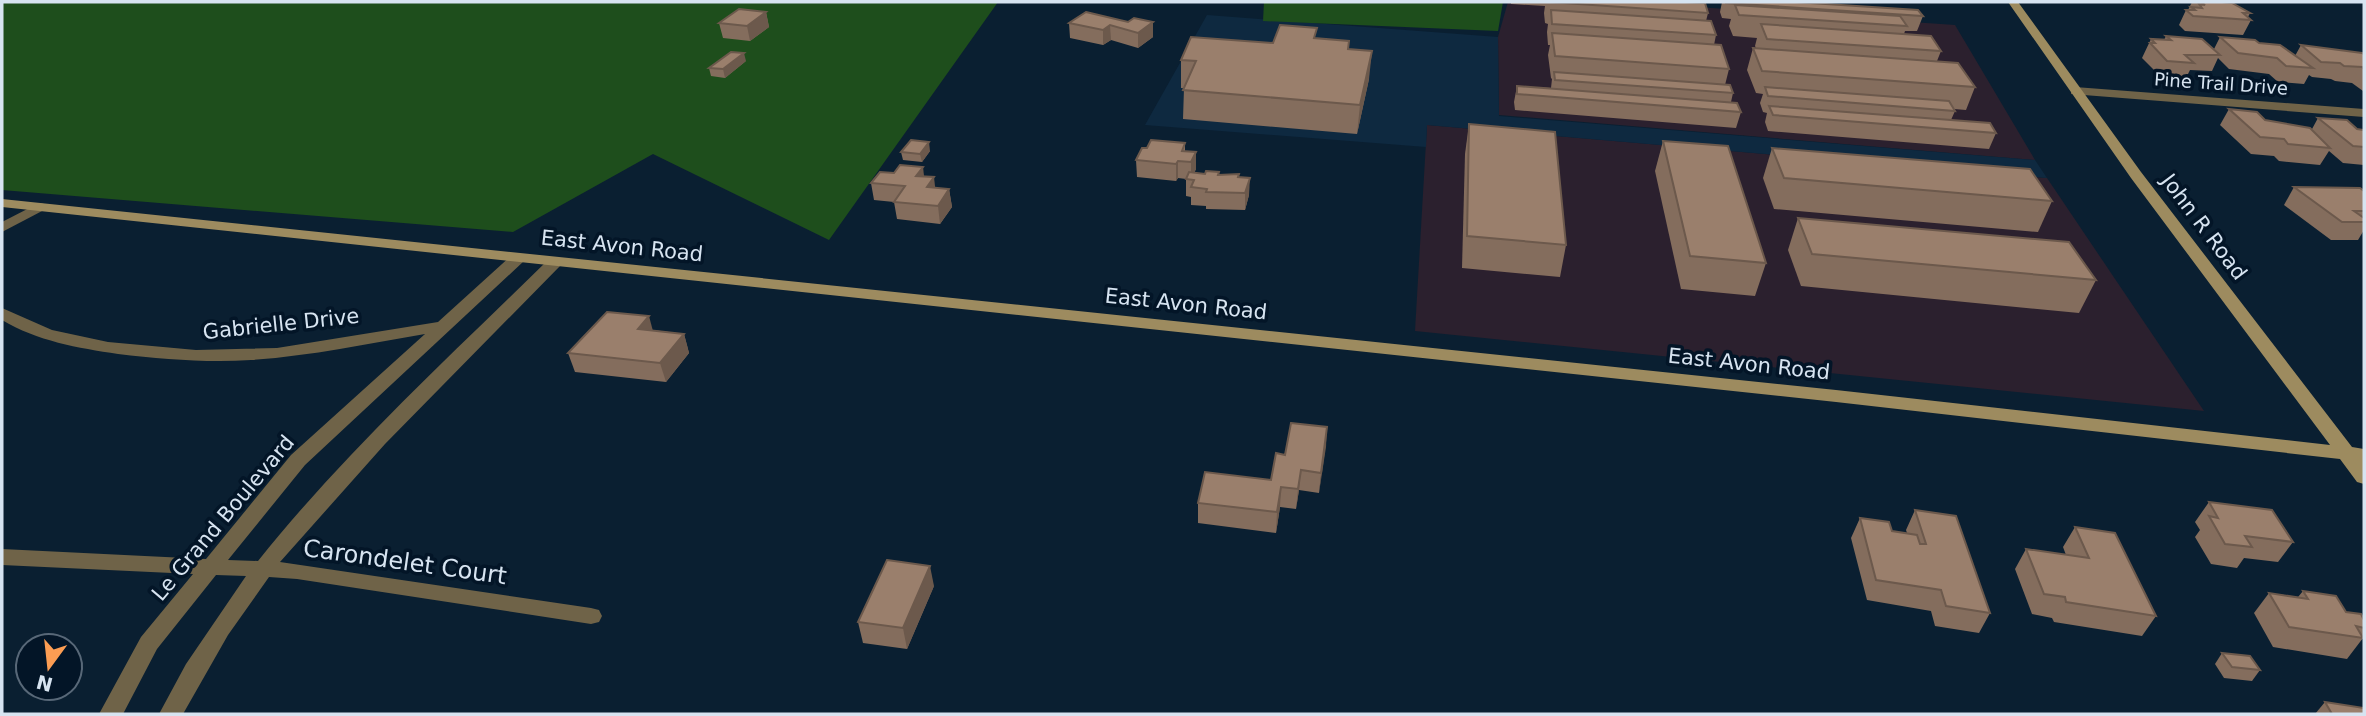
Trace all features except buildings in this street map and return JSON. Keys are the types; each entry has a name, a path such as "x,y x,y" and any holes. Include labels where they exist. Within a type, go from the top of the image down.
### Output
{"main road":[{"name":"John R Road","path":"2013,2 2075,91 2355,454 2364,477"},
{"name":"East Avon Road","path":"4,205 2355,454"}],"street":[{"name":"Pine Trail Drive","path":"2075,91 2364,113"},
{"path":"2,228 39,207"},
{"name":"Le Grand Boulevard","path":"111,714 149,643 298,460 517,258"},
{"path":"171,714 219,631 262,571 348,471 555,262"},
{"name":"Gabrielle Drive","path":"2,313 17,323 57,338 174,355 211,356 285,351 444,326"},
{"name":"Carondelet Court","path":"2,557 297,571 591,615"}],"shaded area":[{"path":"1508,2 1624,2 1955,25 2035,160 1499,115 1498,37"},
{"path":"1207,15 1498,37 1499,116 2035,160 2047,178 1427,125 1426,147 1145,125"},
{"path":"1427,125 2047,178 2204,411 1415,331"}],"green space":[{"path":"2,2 998,2 829,240 653,154 513,232 2,190"},
{"path":"1264,2 1503,2 1498,31 1263,21"}]}
